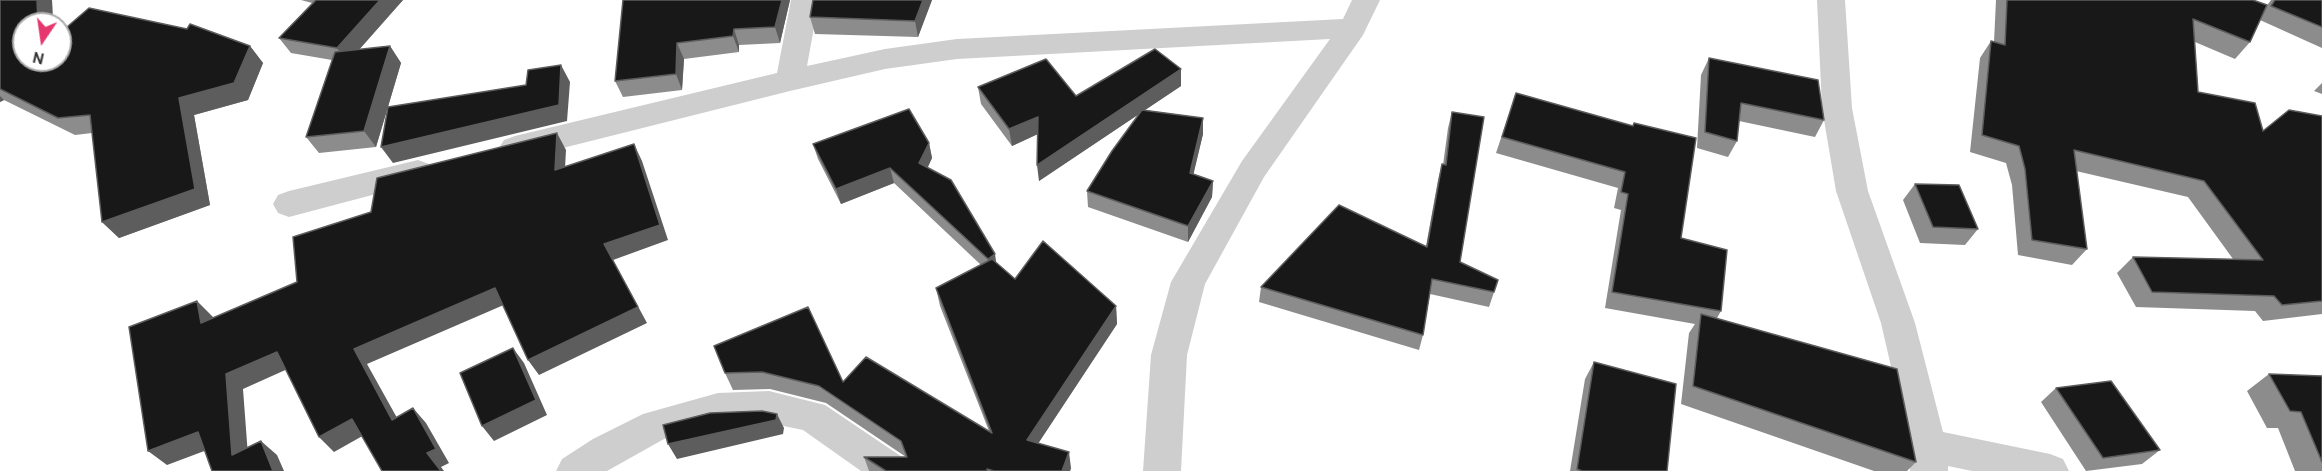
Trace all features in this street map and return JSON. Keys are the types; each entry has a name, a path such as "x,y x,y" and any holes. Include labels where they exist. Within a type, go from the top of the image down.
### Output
{"street":[{"path":"790,80 805,0"},
{"path":"1831,0 1837,108 1852,191 1898,323 1928,458 2050,471"},
{"path":"487,155 790,80 885,59 957,49 1360,14"},
{"path":"1162,471 1169,355 1188,282 1253,169 1360,14"},
{"path":"289,204 440,166"},
{"path":"575,471 606,451 656,425 718,409 769,407 812,416 892,471"}],"building":[{"path":"0,0 37,0 38,12 12,12 12,72 72,72 72,23 89,8 187,29 190,24 250,46 234,83 179,98 195,189 102,222 90,115 58,118 0,89"},
{"path":"316,0 380,0 337,48 279,38"},
{"path":"623,0 782,0 775,27 734,29 733,36 677,43 676,74 615,81"},
{"path":"813,0 923,0 915,21 810,17"},
{"path":"2007,0 2253,0 2267,5 2250,42 2193,19 2198,92 2255,103 2263,131 2289,110 2322,116 2322,301 2282,305 2274,296 2152,292 2133,257 2263,260 2204,181 2074,150 2087,249 2032,240 2025,169 2019,146 1982,135 1991,41 2005,45"},
{"path":"2275,0 2322,0 2322,27 2271,6"},
{"path":"390,46 364,131 306,137 335,52"},
{"path":"1155,49 1181,69 1037,165 1038,117 1009,129 978,87 1046,59 1076,96"},
{"path":"1709,58 1818,80 1824,120 1741,103 1737,141 1705,132"},
{"path":"561,65 559,105 381,147 388,107 526,85 528,70"},
{"path":"1516,93 1633,126 1634,123 1696,138 1681,238 1727,250 1721,311 1612,292 1628,194 1621,192 1625,172 1502,137"},
{"path":"909,109 929,143 919,163 951,180 995,254 988,259 890,168 836,189 813,144"},
{"path":"1142,110 1203,118 1190,173 1213,181 1188,226 1087,191"},
{"path":"1452,112 1484,117 1460,262 1498,280 1494,292 1432,279 1423,335 1261,287 1339,205 1427,247 1442,164 1446,165"},
{"path":"557,133 555,170 634,144 660,225 604,244 638,307 528,360 495,288 354,349 392,420 413,408 436,449 427,453 441,471 382,471 352,419 319,437 277,352 226,374 232,455 261,441 273,471 212,471 198,432 148,451 129,327 197,301 201,323 297,282 293,237 371,212 377,178"},
{"path":"1915,184 1959,185 1978,229 1933,227"},
{"path":"1043,241 1116,306 1027,440 1069,452 1062,471 994,471 987,469 987,471 886,471 864,457 907,457 901,441 819,386 762,372 725,373 714,346 808,307 843,382 866,357 992,433 936,288 992,259 1015,279"},
{"path":"1701,314 1897,369 1916,462 1693,386"},
{"path":"513,348 536,400 482,426 460,373"},
{"path":"1594,362 1676,384 1667,471 1582,471 1577,469"},
{"path":"2269,374 2322,376 2322,462 2301,412 2290,411"},
{"path":"2111,381 2160,450 2103,458 2056,388"},
{"path":"762,411 777,414 776,420 668,444 663,425 710,413"}]}
